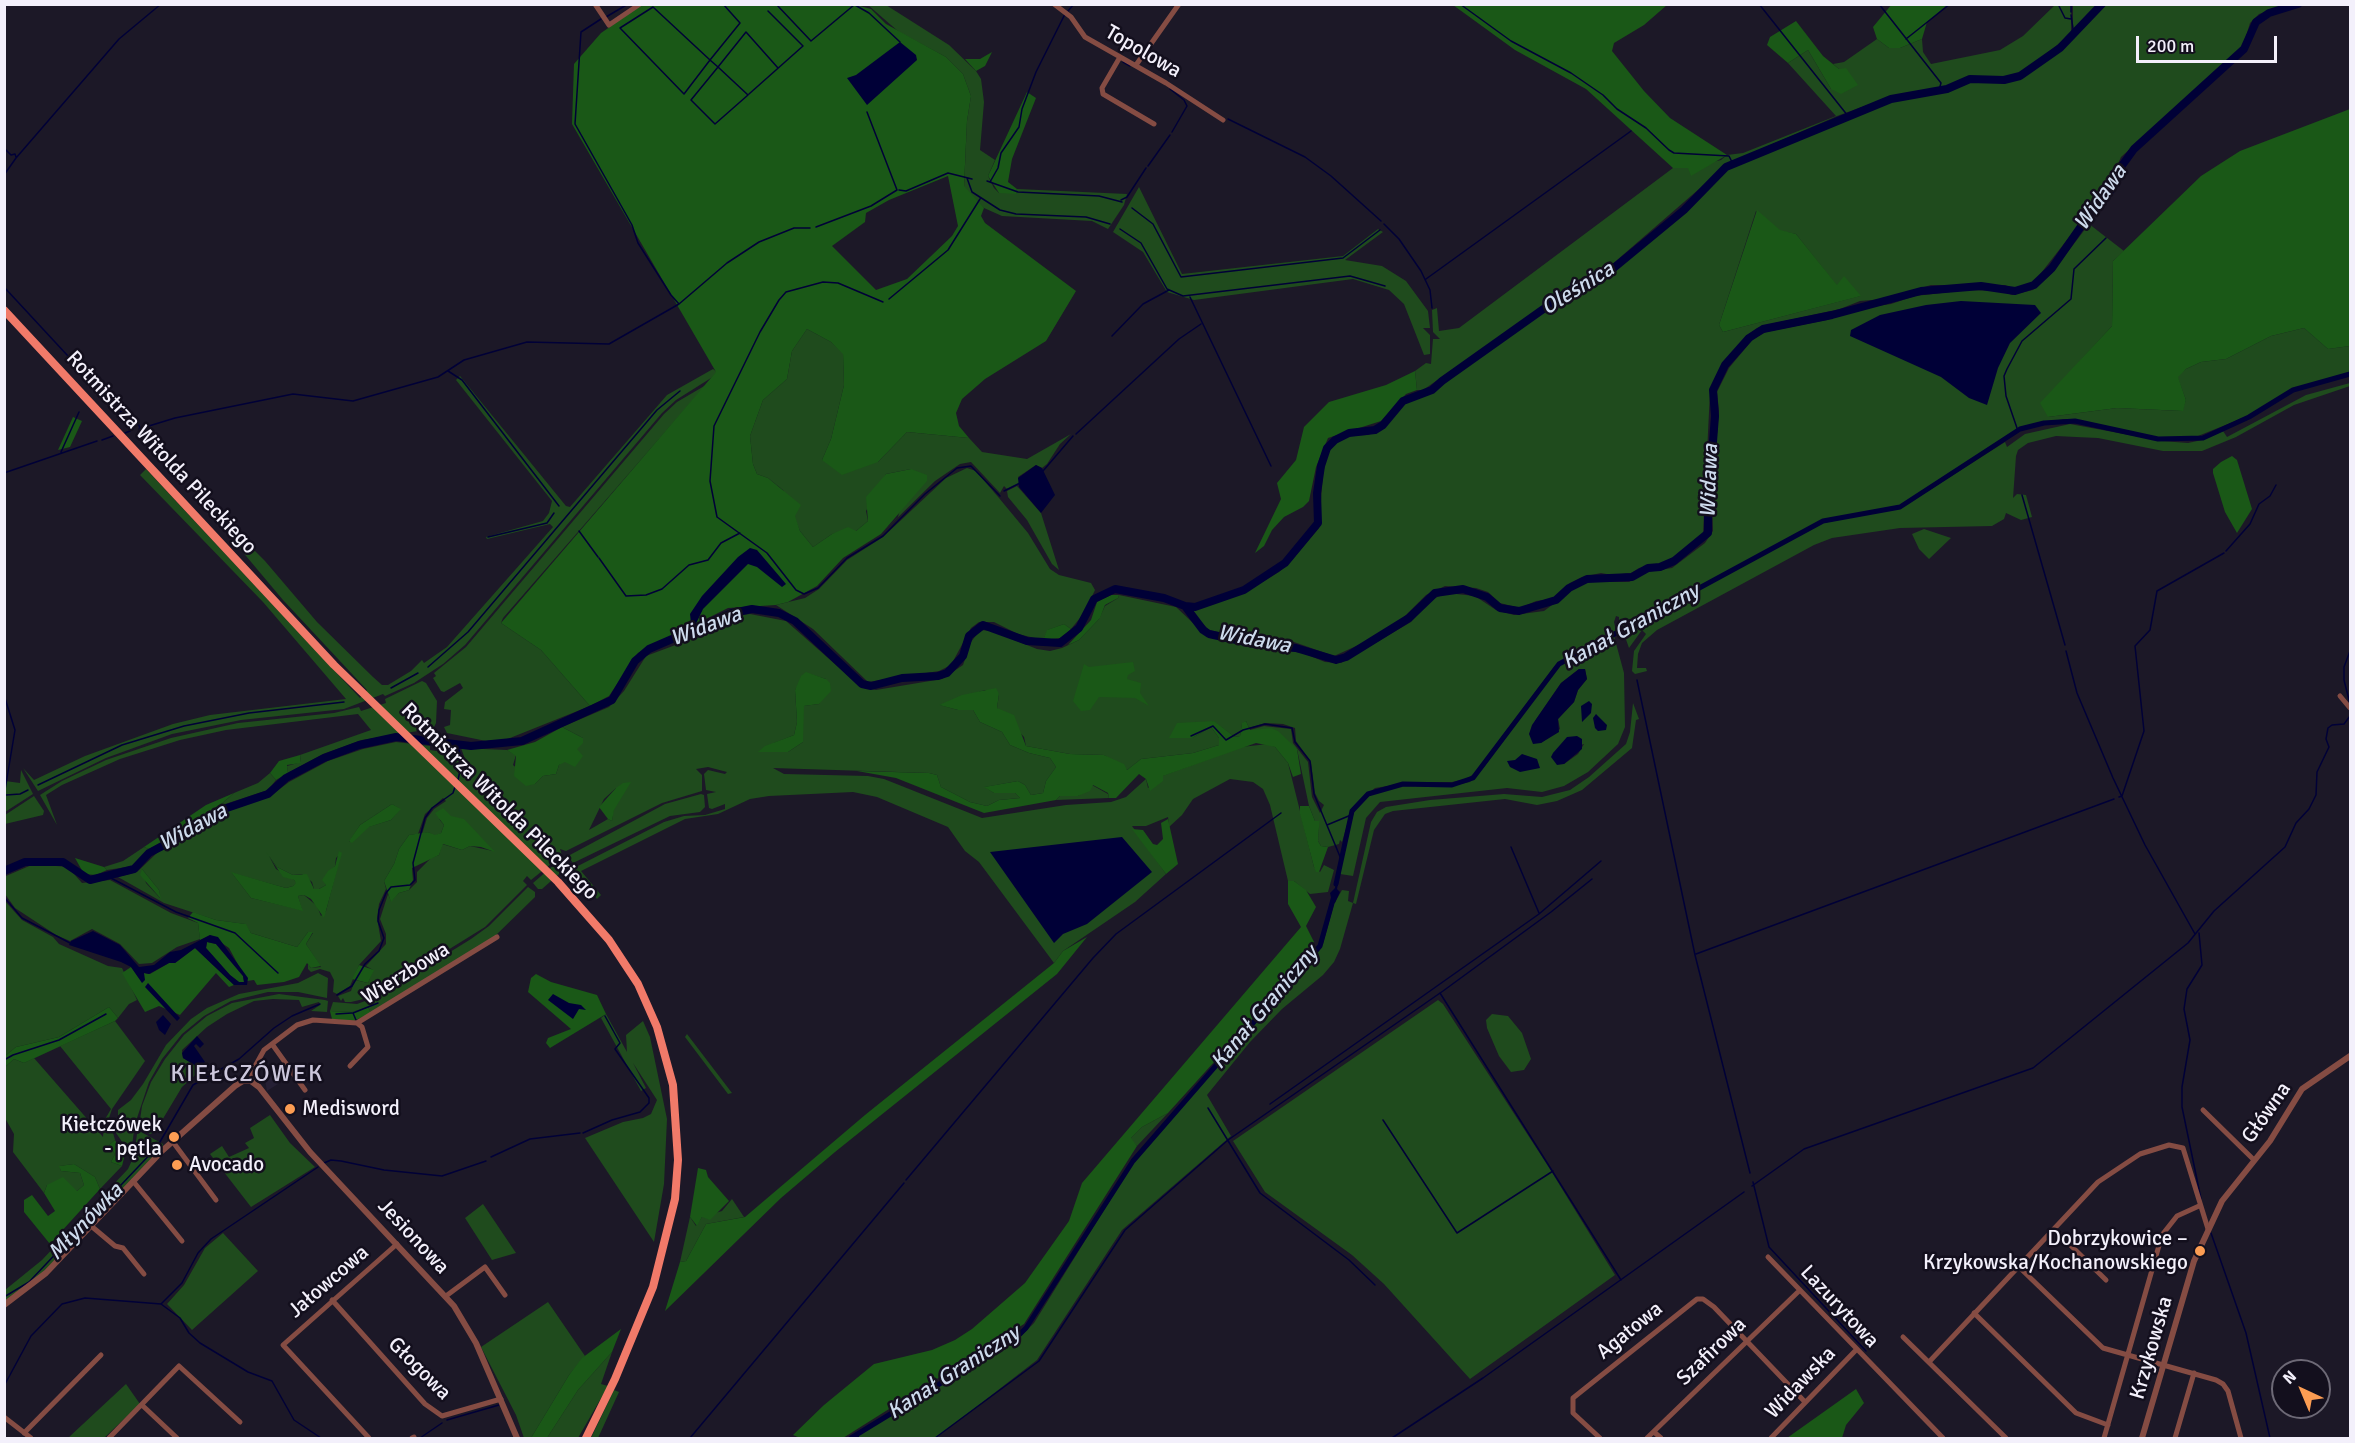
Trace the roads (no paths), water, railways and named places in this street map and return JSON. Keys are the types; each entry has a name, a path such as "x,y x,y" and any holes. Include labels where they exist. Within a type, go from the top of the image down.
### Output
{"main road":[{"name":"Rotmistrza Witolda Pileckiego","path":"4,310 363,695 558,882 604,934 638,984 666,1054 674,1085 678,1124 675,1199 653,1287 615,1379 586,1436"}],"street":[{"path":"595,4 609,25 640,4"},
{"name":"Topolowa","path":"1054,4 1065,12 1081,34 1136,65 1222,120"},
{"path":"1136,65 1179,4"},
{"path":"1120,57 1102,88 1102,94 1154,124"},
{"path":"2340,696 2350,708"},
{"name":"Wierzbowa","path":"251,1081 259,1058 272,1044 303,1022 357,1023 497,937"},
{"path":"350,1066 368,1047 362,1027 357,1023"},
{"path":"272,1044 305,1090"},
{"name":"Główna","path":"2222,1201 2273,1137 2302,1089 2350,1056"},
{"path":"4,1305 46,1273 133,1180 173,1142 235,1086 243,1081 251,1081"},
{"name":"Jesionowa","path":"251,1081 259,1087 310,1152 446,1296 472,1334 517,1438"},
{"path":"2204,1110 2254,1160"},
{"path":"173,1142 216,1200"},
{"path":"1929,1362 2098,1182 2119,1165 2156,1147 2177,1145 2183,1148 2199,1206 2208,1229"},
{"path":"133,1180 182,1241"},
{"name":"Krzykowska","path":"2142,1438 2194,1261 2222,1201"},
{"path":"2104,1438 2162,1235 2177,1216 2199,1206"},
{"path":"90,1225 115,1246 123,1248 144,1274"},
{"path":"2054,1229 2106,1280"},
{"name":"Jałowcowa","path":"369,1438 283,1345 398,1244"},
{"name":"Lazurytowa","path":"1768,1257 1943,1438"},
{"path":"2018,1266 2094,1343 2103,1348 2216,1380 2228,1391 2241,1438"},
{"path":"446,1296 485,1267 505,1295"},
{"name":"Szafirowa","path":"1647,1438 1800,1290"},
{"name":"Agatowa","path":"1600,1438 1573,1413 1573,1398 1691,1302 1697,1299 1709,1302 1747,1341"},
{"name":"Głogowa","path":"332,1300 425,1404 442,1416 501,1399"},
{"path":"1974,1312 2076,1413 2108,1425"},
{"path":"1904,1337 2006,1438"},
{"path":"1747,1341 1805,1402"},
{"name":"Widawska","path":"1771,1438 1856,1350"},
{"path":"24,1433 101,1354"},
{"path":"109,1438 143,1406 178,1366 240,1422"},
{"path":"2175,1438 2194,1373"},
{"path":"143,1406 177,1438"},
{"path":"4,1417 31,1438"},
{"path":"1654,1432 1660,1438"}],"waterway":[{"path":"4,175 16,158 119,39 161,4"},
{"path":"606,17 628,4"},
{"path":"723,4 740,23 710,60 684,94 620,28 653,7 710,60 718,67 748,95 715,124 691,100 718,67 746,32 778,68"},
{"path":"776,4 811,41 854,5"},
{"path":"1068,11 1074,4"},
{"path":"1460,4 1511,41 1571,73 1603,95 1617,109 1646,128 1674,153 1729,156 1733,164"},
{"path":"1759,4 1848,116"},
{"path":"1879,4 1941,83 1939,90"},
{"path":"1906,39 1950,4"},
{"path":"2058,4 2065,18 2071,19"},
{"path":"2071,4 2071,12"},
{"name":"Oleśnica","path":"1185,606 1195,607 1244,590 1285,563 1318,523 1317,493 1321,466 1327,448 1335,440 1349,433 1375,430 1383,425 1403,401 1432,390 1573,288 1598,281 1684,210 1726,167 1891,99 1947,89 1970,79 2004,80 2020,76 2060,48 2102,4"},
{"name":"Widawa","path":"4,871 25,862 63,862 90,880 134,869 149,853 201,826 221,810 268,794 286,778 324,758 359,745 396,737 471,746 522,741 612,700 635,661 649,649 732,613 752,609 779,613 795,621 862,684 871,686 902,678 938,676 947,673 963,656 969,636 983,625 1027,641 1060,643 1079,628 1094,599 1115,589 1164,598 1185,606 1203,630 1209,634 1255,644 1296,648 1336,660 1346,657 1409,618 1435,593 1463,589 1487,597 1500,608 1519,611 1556,600 1569,588 1587,579 1632,577 1648,568 1660,567 1674,561 1708,533 1715,416 1713,390 1725,365 1749,338 1763,329 1832,315 1921,291 1981,286 2015,291 2034,285 2052,268 2091,212 2111,190 2118,171 2134,149 2244,49 2256,22 2269,13 2298,4"},
{"path":"855,5 869,13 900,42"},
{"path":"749,94 803,46 768,11"},
{"path":"990,182 998,168 1001,153 1019,127 1022,109 1036,72 1065,14"},
{"path":"2071,15 2074,35"},
{"path":"601,19 581,32 575,124 632,225 638,243 679,304"},
{"path":"1123,62 1130,66"},
{"path":"1170,89 1184,100 1187,106 1172,132"},
{"path":"816,227 871,206 897,190 867,112"},
{"path":"1228,119 1305,157 1331,176 1381,221"},
{"path":"1426,279 1631,131"},
{"path":"1148,166 1170,135"},
{"path":"4,148 16,157"},
{"path":"1121,200 1127,197 1146,168"},
{"path":"899,190 906,191 948,173 972,179"},
{"path":"967,178 972,192 1000,210 1016,214 1086,217 1110,224"},
{"path":"987,181 1018,192 1099,196 1122,202"},
{"path":"889,299 948,250 980,199"},
{"path":"1132,208 1153,224 1181,277 1343,258 1380,230"},
{"path":"1384,224 1399,239 1421,271 1430,290 1432,308"},
{"path":"139,429 175,418 293,394 353,401 438,377 464,360 527,342 609,344 679,304 727,263 759,242 794,228 810,228"},
{"path":"1120,229 1141,243 1167,289 1183,296 1350,276 1385,286"},
{"path":"2018,431 2006,396 2004,376 2007,369 2022,341 2071,299 2074,269 2106,238"},
{"path":"883,302 838,283 823,282 786,292 779,300 760,332 714,426 710,481 717,517 767,553 796,590 804,594 818,588 847,558 883,536 925,494 957,468 971,466 1000,496"},
{"path":"4,287 118,410 138,423 140,428"},
{"path":"1112,336 1143,304 1169,290"},
{"path":"1190,297 1271,466"},
{"path":"1076,434 1179,339 1201,324"},
{"path":"448,371 462,380 559,506"},
{"name":"Kanał Graniczny","path":"1336,884 1352,811 1368,794 1403,784 1452,785 1473,778 1559,664 1823,521 1900,507 2020,429 2044,423 2075,421 2158,439 2203,438 2249,417 2293,390 2350,374"},
{"path":"428,667 468,632 657,410 680,391"},
{"path":"61,452 79,412"},
{"path":"125,433 130,431"},
{"path":"102,440 113,436"},
{"path":"1043,471 1073,436"},
{"path":"4,473 97,441"},
{"path":"1004,491 1020,483"},
{"path":"2226,551 2250,524 2259,504 2270,496 2276,485"},
{"path":"2022,495 2065,645"},
{"path":"488,537 547,523 554,513"},
{"path":"579,531 598,557"},
{"path":"599,558 626,596 646,595 662,589 689,565 708,560 721,543 740,533"},
{"path":"2119,797 2122,796 2144,731 2135,646 2150,630 2157,591 2224,553"},
{"path":"2066,651 2077,693 2113,778 2145,845 2195,934"},
{"path":"2350,651 2344,667 2344,680 2350,704"},
{"path":"391,688 418,673"},
{"path":"1637,680 1695,955 1750,1173"},
{"path":"4,695 15,730 4,796"},
{"path":"38,785 122,745 184,726 249,713 344,702"},
{"path":"1752,1186 1804,1149 2033,1068 2188,943 2214,911 2285,847 2296,823 2309,809 2316,795 2317,772 2329,747 2326,739 2328,728 2332,725 2344,724 2350,716 2350,710"},
{"path":"1191,736 1213,726 1226,740 1243,730 1265,724 1292,728 1295,742 1310,761 1314,794 1341,859"},
{"name":"Młynówka","path":"457,743 462,761 458,780"},
{"name":"Młynówka","path":"337,995 352,986 365,964 379,951 384,938 378,921 379,910 386,893 391,887 410,885 415,880 413,863 425,818 432,808 453,793 455,787"},
{"path":"6,795 20,794 28,790"},
{"path":"1696,954 2114,799"},
{"path":"906,1180 1093,958 1116,934 1281,813"},
{"path":"1327,825 1351,815"},
{"path":"1511,847 1539,913"},
{"path":"1270,1104 1539,914 1601,861"},
{"path":"107,876 176,912 235,933 278,973"},
{"path":"935,1438 1039,1361 1125,1230 1228,1140 1443,991 1592,879"},
{"name":"Kanał Graniczny","path":"851,1438 1018,1336 1026,1328 1133,1161 1320,946 1334,896"},
{"path":"4,897 22,918 70,943"},
{"path":"2199,933 2202,965 2187,989 2184,1009 2190,1040 2182,1087 2182,1107 2201,1199"},
{"path":"1440,993 1621,1280"},
{"path":"356,1020 353,1013 378,1003"},
{"name":"Młynówka","path":"4,1297 29,1282 157,1147 193,1085 239,1059 274,1028 292,1016 320,1004"},
{"path":"336,1014 352,1013"},
{"path":"4,1060 59,1040 106,1014"},
{"path":"583,1133 612,1120 640,1112 649,1103 649,1098 615,1049 620,1043 605,1016"},
{"path":"1208,1108 1260,1193 1349,1260 1375,1285"},
{"path":"1383,1120 1457,1233 1553,1171"},
{"path":"491,1157 530,1139 580,1133"},
{"path":"324,1163 331,1160 341,1161 384,1170 442,1176 486,1161"},
{"path":"4,1386 31,1336 62,1304 85,1298 161,1304 182,1283 198,1253 211,1239 318,1167"},
{"path":"1753,1182 1769,1247 1866,1351"},
{"path":"690,1438 904,1183"},
{"path":"1392,1438 1483,1378 1744,1192"},
{"path":"2211,1233 2246,1333 2270,1438"},
{"path":"161,1304 180,1318 189,1333 200,1343 248,1372 272,1381 294,1420 321,1438"},
{"path":"447,1420 499,1405"},
{"path":"420,1438 442,1423"},
{"name":"Kanał Graniczny","path":"857,1434 859,1438"}],"place":[{"name":"Medisword","path":"290,1109"},
{"name":"Kiełczówek - pętla","path":"174,1137"},
{"name":"Avocado","path":"177,1165"},
{"name":"Dobrzykowice – Krzykowska/Kochanowskiego","path":"2200,1251"}],"district":[{"name":"KIEŁCZÓWEK","path":"247,1075"}]}
